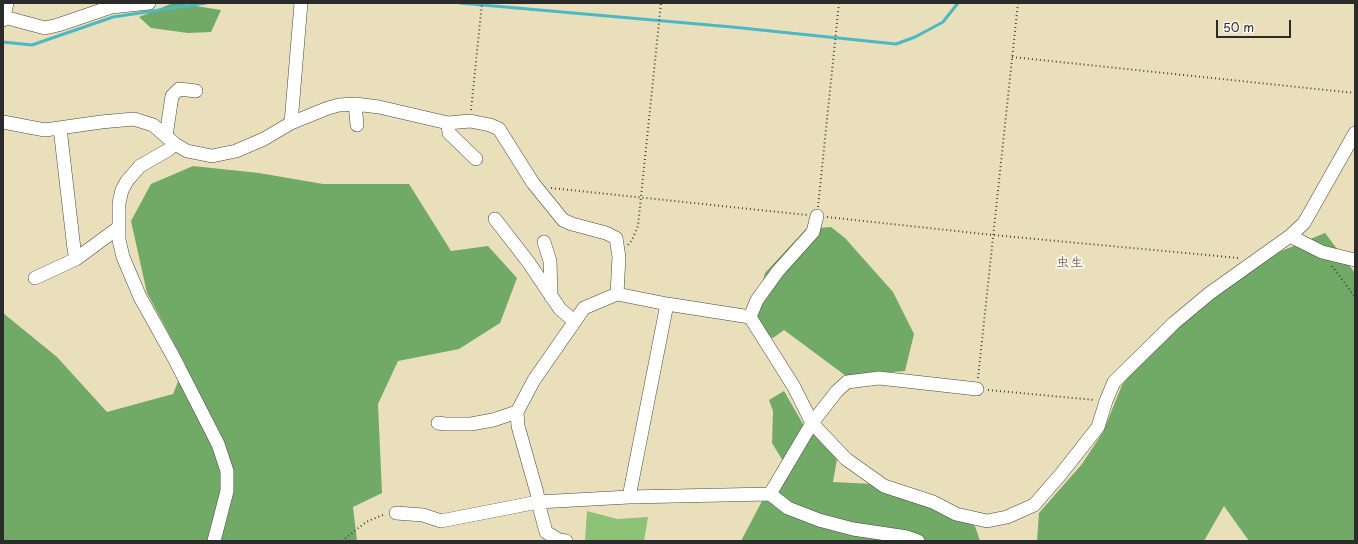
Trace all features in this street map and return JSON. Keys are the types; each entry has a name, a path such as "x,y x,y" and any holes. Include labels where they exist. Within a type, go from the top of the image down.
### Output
{"street":[{"path":"7,3 3,19 45,28 111,7 149,3"},
{"path":"291,123 301,3"},
{"path":"196,92 179,89 172,96 171,140 168,150 140,166 127,181 122,190 119,203 118,228 123,257 140,297 174,358 218,444 227,471 227,491 214,541"},
{"path":"355,104 357,125"},
{"path":"3,122 45,130 134,119 153,125 187,152 212,156 236,151 264,139 291,123 328,108 340,105 355,104 379,107 448,124 470,121 490,125 499,129 536,186 563,220 572,224 606,232 616,238 619,257 616,294"},
{"path":"448,124 449,133 476,160"},
{"path":"60,128 76,259"},
{"path":"566,541 559,540 546,532 537,493 518,426 517,412 534,380 584,308 616,294 667,304 750,317 794,387 812,422 846,459 884,486 933,502 956,514 987,521 1007,517 1034,506 1061,474 1098,427 1114,382 1174,323 1210,292 1290,236 1304,223 1355,133"},
{"path":"750,317 756,300 813,232 817,216"},
{"path":"495,219 529,263 560,310 574,321"},
{"path":"36,278 76,259 118,228"},
{"path":"1290,236 1322,252 1355,260"},
{"path":"544,242 550,261 552,296"},
{"path":"629,497 667,304"},
{"path":"770,494 812,422 837,391 847,382 879,378 977,389"},
{"path":"438,423 471,424 493,420 517,412"},
{"path":"396,513 423,515 441,521 538,502 629,497 770,494 788,508 819,520 853,529 907,537 918,541"}],"path":[{"path":"470,121 482,3"},
{"path":"619,257 632,240 638,226 660,3"},
{"path":"817,216 839,3"},
{"path":"1018,3 977,389 1106,401"},
{"path":"1012,57 1355,93"},
{"path":"536,186 993,235 1256,260"},
{"path":"1322,252 1355,297"},
{"path":"342,541 366,522 382,515 396,513"}],"green space":[{"path":"173,3 221,10 211,32 188,33 151,28 139,17"},
{"path":"193,166 259,173 323,184 409,184 451,251 488,246 517,278 500,323 459,349 398,361 378,404 382,493 353,507 357,541 3,541 3,313 57,357 107,412 173,394 185,364 147,293 131,221 151,184"},
{"path":"831,227 845,238 893,292 914,334 905,371 846,376 784,330 773,338 751,329 765,273 806,229"},
{"path":"1325,233 1355,273 1355,541 1249,541 1224,506 1204,541 1037,541 1039,513 1082,464 1103,432 1122,385 1181,308 1279,252"},
{"path":"784,391 803,424 837,459 833,482 873,484 975,526 980,541 741,541 783,461 772,443 773,411 769,400"},
{"path":"587,511 617,519 648,517 644,541 585,541"}],"waterway":[{"path":"3,42 32,45 113,17 206,3"},
{"path":"460,3 732,27 896,44 915,37 943,22 958,3"}],"district":[{"name":"虫生","path":"1070,263"}]}
